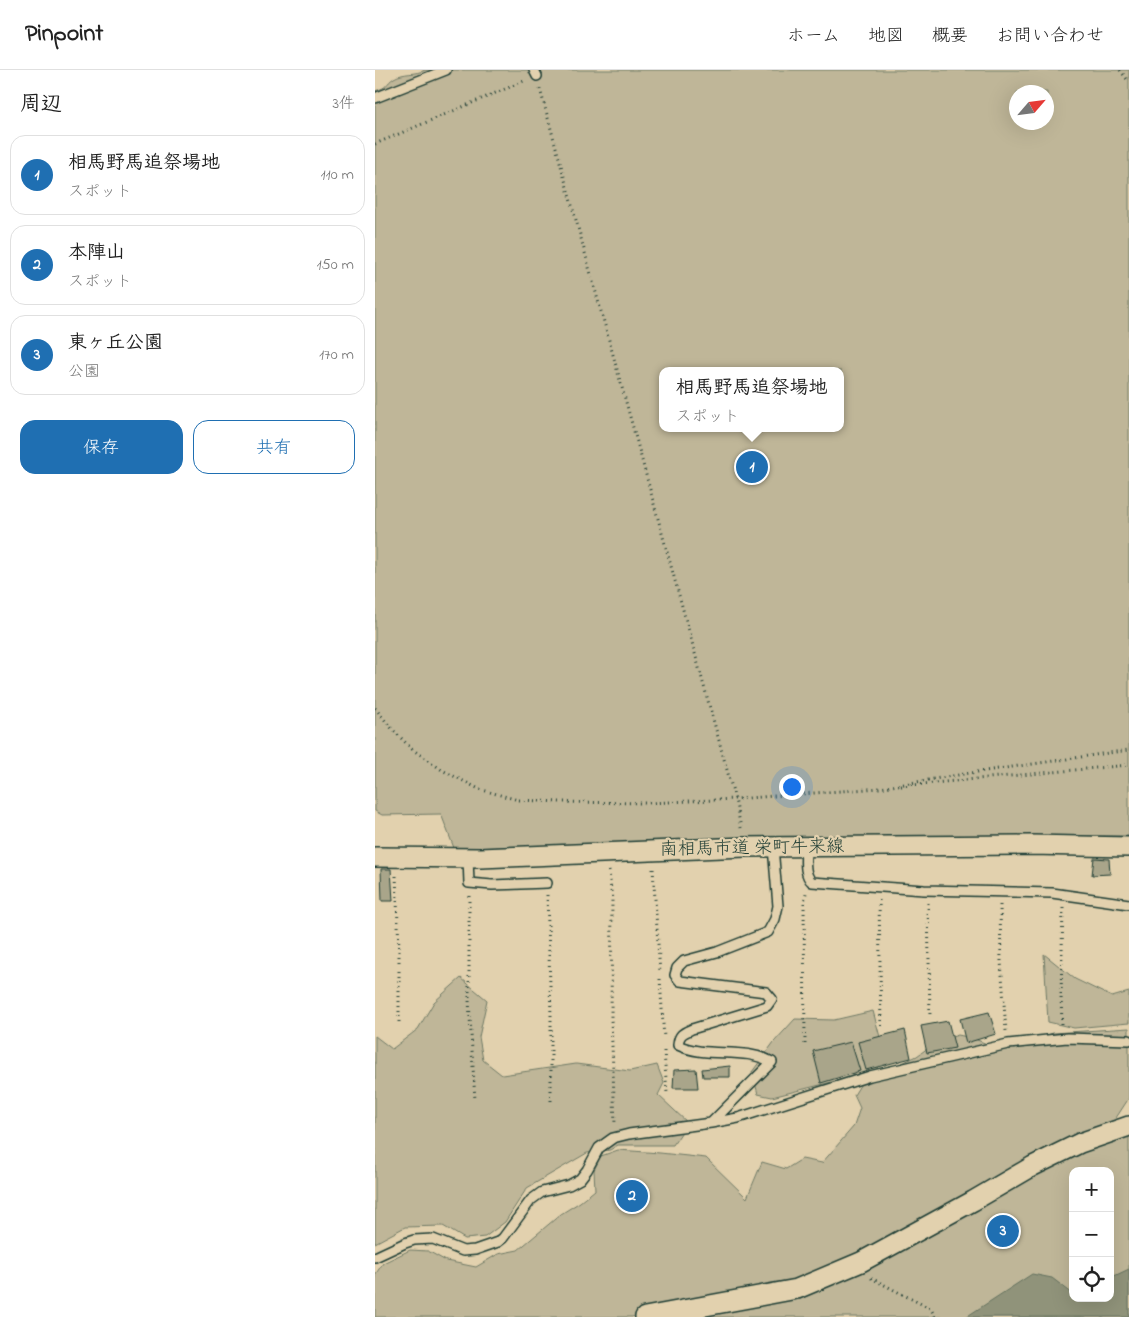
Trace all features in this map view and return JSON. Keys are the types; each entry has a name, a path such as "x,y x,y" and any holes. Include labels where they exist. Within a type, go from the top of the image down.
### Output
{"street":[{"name":"南相馬市道 栄町牛来線","path":"375,857 468,858 745,847 1031,845 1129,847"},
{"path":"645,1317 797,1289 850,1267 973,1202 1033,1166 1080,1144 1129,1126"}],"lane":[{"path":"375,98 446,70"},
{"path":"711,1123 772,1062 762,1057 691,1051 678,1045 679,1038 682,1033 692,1029 767,1006 772,999 766,992 680,980 675,975 677,968 684,961 717,952 768,932 775,920 778,906 773,847"},
{"path":"806,847 806,872 812,882 928,890 1063,895 1129,904"},
{"path":"468,858 469,883 492,885 547,883"},
{"path":"375,1257 414,1240 433,1239 463,1251 475,1250 498,1242 531,1200 542,1192 569,1185 580,1179 599,1148 613,1138 629,1134 711,1123 764,1110 871,1076 1008,1044 1063,1039 1129,1040"}],"path":[{"path":"1120,70 1129,82"},
{"path":"375,144 535,73 735,800 745,847"},
{"path":"375,708 412,749 442,770 479,789 518,800 647,803 735,800 1129,765"},
{"path":"880,788 973,772 1129,750"},
{"path":"610,853 612,900 611,1035 615,1126 613,1138"},
{"path":"396,858 399,1022"},
{"path":"805,1044 804,902 806,892 812,882"},
{"path":"469,883 469,1000 475,1100"},
{"path":"547,883 551,1015 551,1104"},
{"path":"878,887 881,1028"},
{"path":"928,890 930,1018"},
{"path":"999,892 1001,961 1008,1044"},
{"path":"1063,895 1061,996 1063,1039"},
{"path":"850,1267 931,1309 935,1317"}],"shaded area":[{"path":"425,70 1129,70 1129,836 1019,836 454,848 441,814 382,815 375,811 375,91 385,87 398,76"},
{"path":"1044,954 1075,979 1112,997 1129,992 1129,1023 1074,1028 1048,1022"},
{"path":"461,978 487,1000 479,1037 483,1060 502,1075 576,1064 630,1071 657,1065 664,1083 658,1095 688,1123 673,1145 618,1145 610,1150 587,1153 527,1188 505,1222 485,1237 465,1239 443,1226 405,1227 375,1243 375,1036 392,1049 418,1029 434,1002"},
{"path":"873,1011 884,1052 876,1071 772,1097 758,1094 752,1072 774,1042 795,1019 834,1020"},
{"path":"1129,1028 1129,1098 1099,1144 1129,1123 1129,1317 665,1317 656,1307 632,1317 375,1317 375,1275 383,1263 410,1250 428,1251 446,1261 476,1267 498,1254 518,1250 561,1214 595,1190 594,1170 601,1156 618,1150 706,1158 747,1198 762,1162 786,1169 802,1159 822,1163 854,1126 860,1108 854,1095 862,1082 917,1056 936,1042 958,1035 972,1038 1002,1050 1053,1033"},
{"path":"1129,1269 1129,1317 966,1317 1032,1274 1052,1278 1069,1291 1069,1302 1114,1302 1114,1276"}],"building":[{"path":"1094,858 1109,859 1110,874 1092,875"},
{"path":"381,869 391,869 393,901 382,901"},
{"path":"989,1012 996,1034 966,1043 960,1019"},
{"path":"948,1021 955,1048 927,1053 921,1026"},
{"path":"905,1030 911,1058 866,1070 858,1042"},
{"path":"851,1042 860,1071 821,1083 813,1051"},
{"path":"730,1066 730,1077 703,1077 702,1069"},
{"path":"696,1069 698,1088 673,1088 674,1070"}],"place":[{"name":"相馬野馬追祭場地","path":"752,467"},
{"name":"本陣山","path":"632,1196"},
{"name":"東ヶ丘公園","path":"1003,1231"}]}
